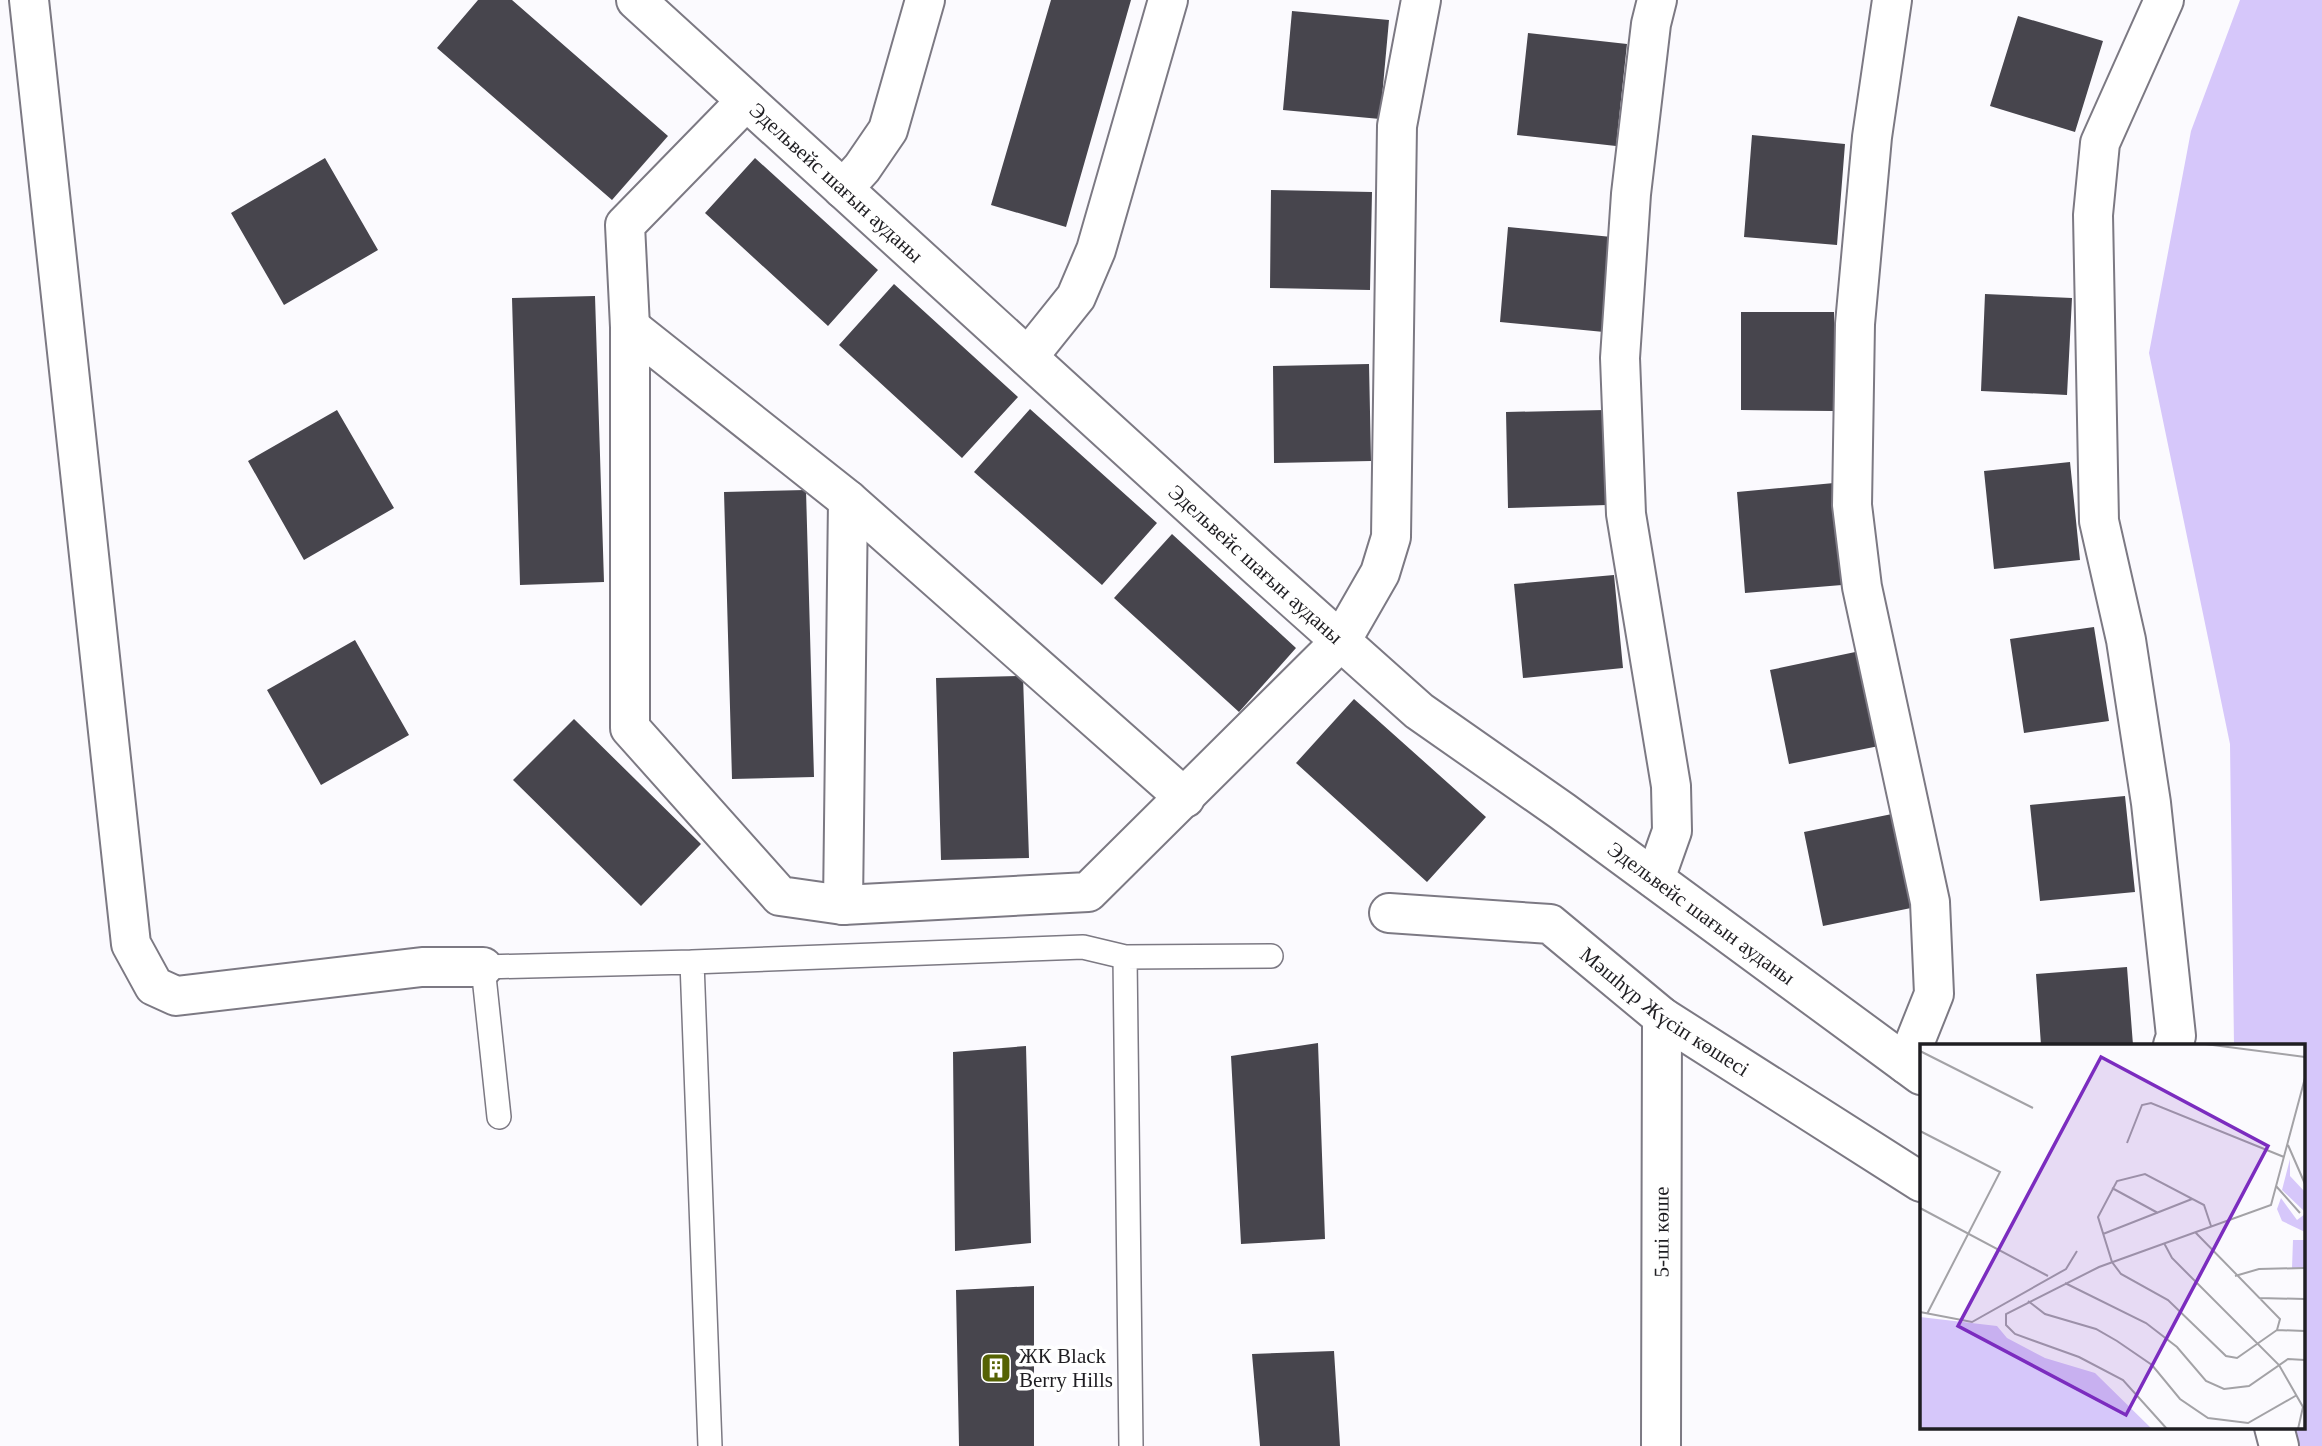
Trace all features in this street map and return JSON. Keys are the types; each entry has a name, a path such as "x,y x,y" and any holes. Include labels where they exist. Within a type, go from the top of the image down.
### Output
{"street":[{"path":"29,0 131,944 154,986 176,996 422,967 483,967"},
{"name":"Эдельвейс шағын ауданы","path":"636,0 1419,711 1562,811 1914,1070"},
{"path":"843,189 862,168 888,130 925,0"},
{"path":"1028,356 1076,297 1096,250 1168,0"},
{"path":"746,101 625,225 631,327 630,728 780,896 843,905 1088,892 1341,640 1380,573 1391,537 1397,126 1421,0"},
{"path":"1655,880 1672,831 1671,786 1626,514 1620,358 1631,194 1651,24 1657,0"},
{"path":"1892,0 1872,136 1857,311 1852,505 1862,587 1930,902 1934,994 1921,1044"},
{"path":"2164,0 2100,143 2093,215 2099,521 2126,640 2151,803 2176,1036 2174,1044"},
{"path":"631,327 848,500 1185,798"},
{"path":"843,905 848,500"},
{"name":"Мәшhүр Жүсіп көшесі","path":"1389,913 1550,924 1662,1017 1920,1181"},
{"name":"5-ші көше","path":"1661,1446 1662,1017"},
{"path":"1914,1070 1920,1047"},
{"path":"2274,1428 2280,1446"}],"lane":[{"path":"499,1117 483,967 1083,947 1125,957 1271,956"},
{"path":"1125,957 1131,1446"},
{"path":"692,962 710,1446"}],"shaded area":[{"path":"2240,0 2322,0 2322,1446 2288,1446 2280,1428 2304,1428 2304,1044 2234,1044 2230,744 2149,353 2191,131"}],"building":[{"path":"478,0 512,0 668,136 612,200 437,48"},
{"path":"1051,0 1131,0 1066,227 991,205"},
{"path":"1292,11 1389,20 1380,119 1283,110"},
{"path":"2018,16 2103,41 2075,132 1990,106"},
{"path":"1528,33 1627,44 1616,146 1517,135"},
{"path":"1752,135 1845,144 1837,245 1744,237"},
{"path":"325,158 378,250 284,305 231,213"},
{"path":"755,158 878,270 828,326 705,213"},
{"path":"1271,190 1372,192 1370,290 1270,288"},
{"path":"1508,227 1612,237 1604,332 1500,322"},
{"path":"894,284 1018,397 962,458 839,345"},
{"path":"1985,294 2072,298 2067,395 1981,391"},
{"path":"595,296 604,582 520,585 512,298"},
{"path":"1741,312 1834,312 1834,411 1741,410"},
{"path":"1369,364 1371,461 1274,463 1273,366"},
{"path":"1030,409 1157,523 1102,585 974,472"},
{"path":"337,410 394,508 304,560 248,461"},
{"path":"1605,410 1607,505 1508,508 1506,412"},
{"path":"2070,462 2080,560 1994,569 1984,471"},
{"path":"1834,483 1842,585 1745,593 1737,492"},
{"path":"806,490 814,777 732,779 724,492"},
{"path":"1172,534 1296,648 1239,712 1114,598"},
{"path":"1614,575 1623,668 1523,678 1514,584"},
{"path":"2094,627 2109,721 2024,733 2010,639"},
{"path":"355,640 409,735 321,785 267,690"},
{"path":"1860,651 1879,746 1789,764 1770,670"},
{"path":"1023,676 1029,858 941,860 936,678"},
{"path":"1354,699 1486,817 1427,882 1296,763"},
{"path":"574,719 701,844 641,906 513,780"},
{"path":"2125,796 2135,892 2040,901 2030,805"},
{"path":"1892,814 1911,908 1823,926 1804,832"},
{"path":"2127,967 2133,1044 2041,1044 2036,974"},
{"path":"1318,1043 1325,1239 1241,1244 1231,1056"},
{"path":"1026,1046 1031,1243 955,1251 953,1052"},
{"name":"ЖК Black Berry Hills","path":"1034,1286 1034,1446 959,1446 956,1290"},
{"path":"1334,1351 1340,1446 1260,1446 1252,1354"}],"place":[{"name":"ЖК Black Berry Hills","path":"996,1368"}]}
